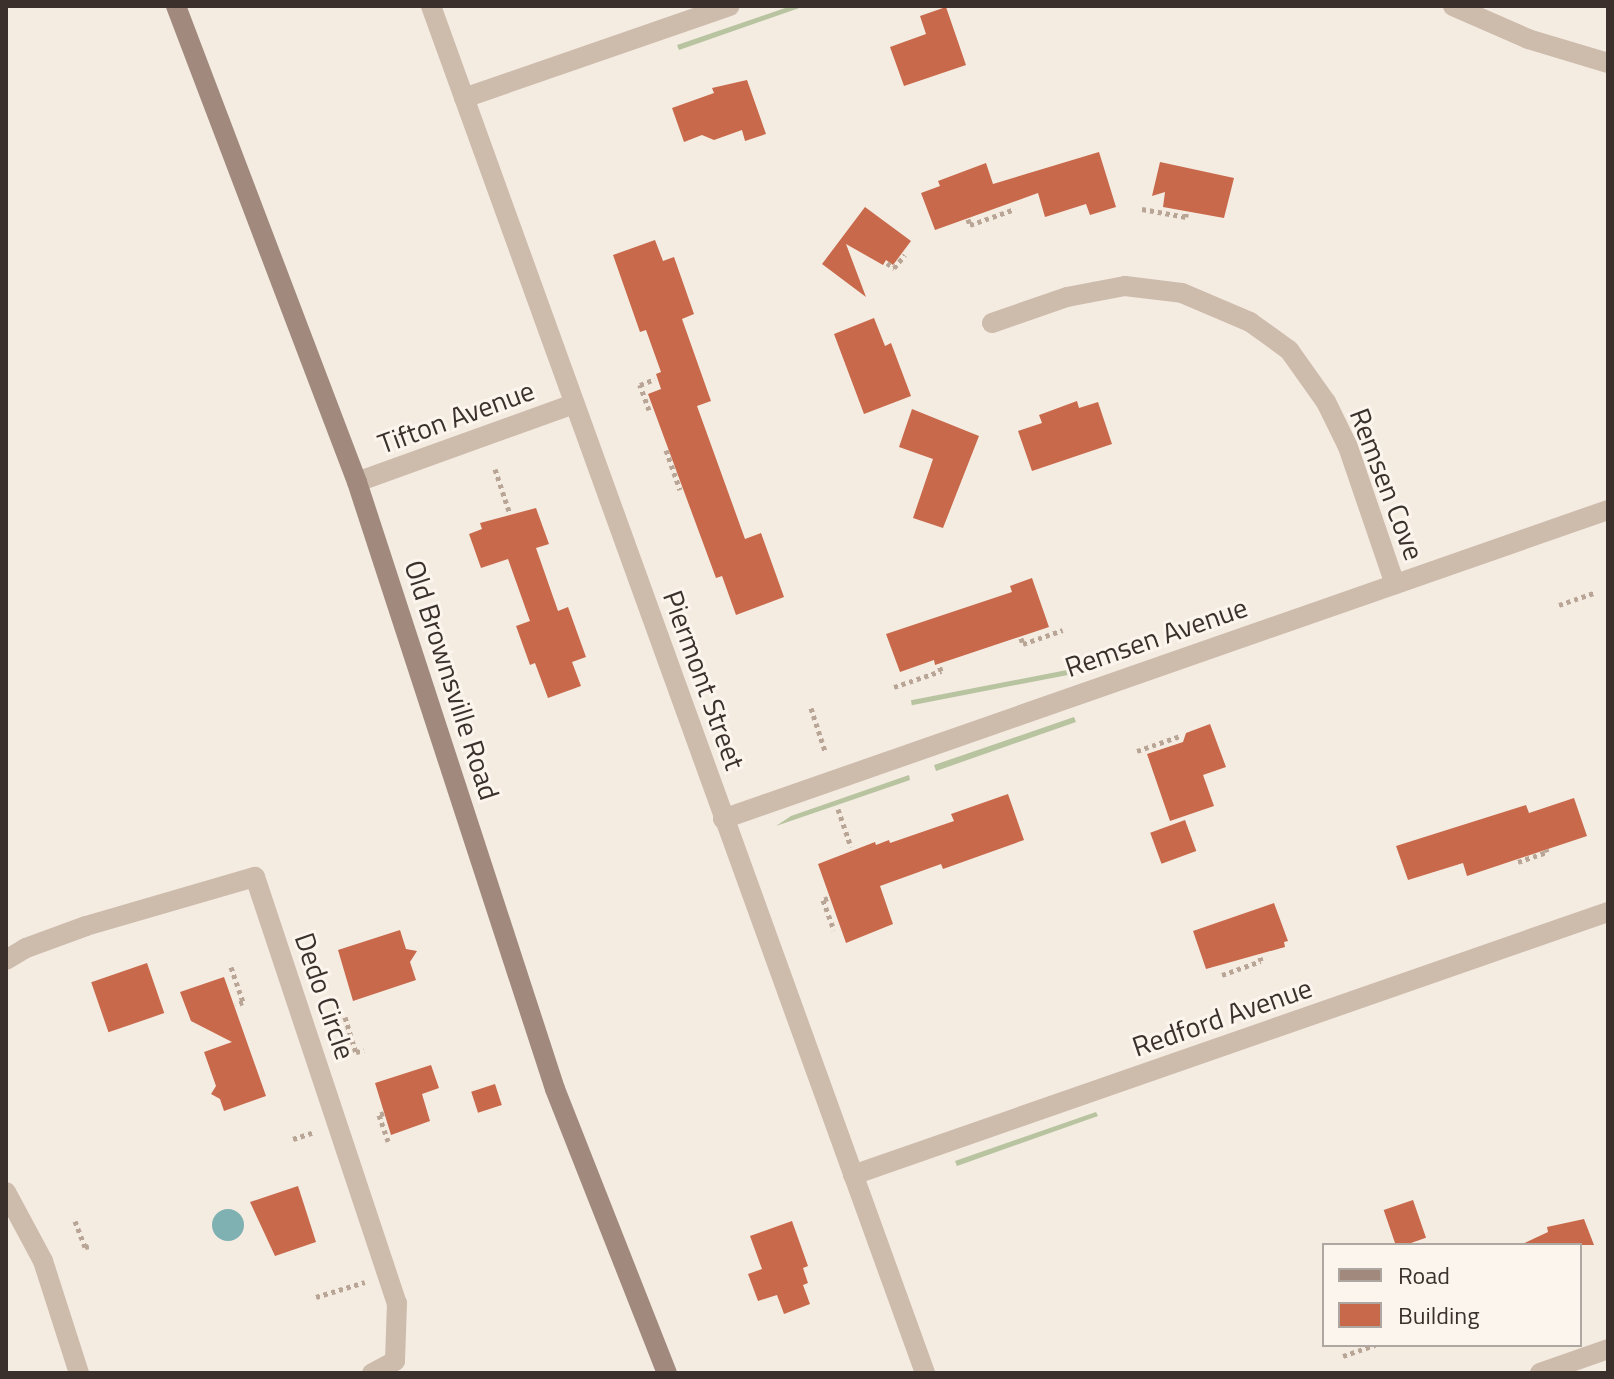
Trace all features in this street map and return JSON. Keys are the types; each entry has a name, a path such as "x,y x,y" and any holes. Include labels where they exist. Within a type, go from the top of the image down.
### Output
{"street":[{"name":"Old Brownsville Road","path":"176,6 357,482 555,1089 667,1373"},
{"name":"Piermont Street","path":"431,6 925,1373"},
{"path":"464,98 730,6"},
{"path":"1453,6 1528,39 1608,63"},
{"name":"Remsen Cove","path":"992,323 1067,297 1125,286 1167,290 1196,297 1250,322 1289,350 1326,402 1348,447 1395,584"},
{"name":"Tifton Avenue","path":"357,482 574,404"},
{"name":"Remsen Avenue","path":"723,819 1608,510"},
{"name":"Dedo Circle","path":"6,960 26,948 98,922 255,877 397,1303 395,1361 372,1373"},
{"name":"Redford Avenue","path":"853,1175 1608,912"},
{"path":"6,1192 43,1261 79,1373"},
{"path":"1540,1373 1608,1349"}],"path":[{"path":"968,219 970,225 1015,209"},
{"path":"1142,209 1186,217 1186,213"},
{"path":"887,263 894,268 905,255"},
{"path":"649,410 640,385 655,379"},
{"path":"666,450 680,490"},
{"path":"495,469 510,514"},
{"path":"1559,605 1594,593"},
{"path":"1021,638 1023,644 1063,630"},
{"path":"894,687 941,671 939,665"},
{"path":"811,708 825,751"},
{"path":"1137,751 1180,736"},
{"path":"838,809 851,847"},
{"path":"1518,862 1547,852 1546,849"},
{"path":"828,898 823,900 834,930"},
{"path":"1222,975 1261,961 1260,957"},
{"path":"231,967 243,1002 236,1005"},
{"path":"345,1017 356,1052 364,1050"},
{"path":"384,1113 379,1115 388,1141"},
{"path":"293,1139 320,1130"},
{"path":"75,1221 85,1247 89,1246"},
{"path":"316,1297 369,1281"},
{"path":"1343,1356 1369,1347"}],"green space":[{"path":"791,6 805,6 679,50 677,45"},
{"path":"1067,670 1068,675 912,705 911,700"},
{"path":"1074,717 1076,722 936,771 934,765"},
{"path":"909,775 910,780 776,826 791,816"},
{"path":"1096,1112 1098,1116 957,1166 955,1161"}],"water":[{"path":"228,1209 239,1214 244,1225 239,1236 228,1241 217,1236 212,1225 217,1214"}],"building":[{"path":"946,7 966,65 904,86 890,47 926,34 920,16"},
{"path":"747,80 766,134 745,141 742,130 714,140 702,135 684,142 672,108 714,93 712,88"},
{"path":"1099,152 1116,207 1090,215 1086,204 1045,217 1038,193 935,230 921,193 940,186 938,181 986,163 993,184"},
{"path":"1160,162 1234,178 1224,218 1163,207 1165,192 1152,196"},
{"path":"865,207 911,241 893,265 886,260 883,265 846,244 866,297 822,264"},
{"path":"655,240 663,261 674,257 694,314 682,319 711,401 697,406 745,539 761,533 784,597 736,615 722,576 716,578 648,394 661,389 656,374 661,372 646,330 640,332 613,255"},
{"path":"874,318 885,346 891,343 911,396 864,414 834,334"},
{"path":"1077,401 1079,408 1098,402 1112,444 1032,471 1018,431 1042,423 1039,415"},
{"path":"912,409 979,436 943,528 913,518 933,459 899,447"},
{"path":"536,508 549,544 536,548 558,611 568,607 586,657 572,662 581,686 548,698 535,663 530,665 516,626 530,621 508,559 481,568 469,534 482,529 480,523"},
{"path":"1032,578 1049,627 935,665 934,660 900,672 886,634 1012,592 1010,586"},
{"path":"1210,724 1226,767 1203,775 1214,806 1170,821 1147,754 1183,742 1186,733"},
{"path":"1008,794 1024,840 943,869 941,864 880,886 893,924 846,943 818,864 875,842 876,845 889,840 890,843 954,821 951,814"},
{"path":"1574,798 1587,836 1467,876 1463,863 1408,880 1396,846 1526,805 1529,813"},
{"path":"1185,820 1196,851 1162,864 1150,833"},
{"path":"1274,903 1288,941 1284,942 1285,947 1206,969 1193,931"},
{"path":"400,930 406,949 417,951 410,962 416,980 353,1001 338,950"},
{"path":"147,963 164,1013 108,1032 91,982"},
{"path":"224,977 266,1096 224,1111 220,1099 211,1094 216,1086 204,1052 232,1042 191,1021 180,992"},
{"path":"431,1065 439,1088 422,1094 430,1121 391,1135 375,1083"},
{"path":"495,1084 502,1105 478,1113 471,1092"},
{"path":"298,1186 316,1242 275,1256 250,1202"},
{"path":"1413,1200 1426,1238 1411,1243 1395,1243 1384,1210"},
{"path":"1584,1219 1594,1245 1524,1243 1548,1232 1547,1227"},
{"path":"792,1221 808,1266 803,1268 808,1283 803,1285 810,1304 784,1314 777,1295 758,1301 748,1274 762,1269 750,1236"}]}
